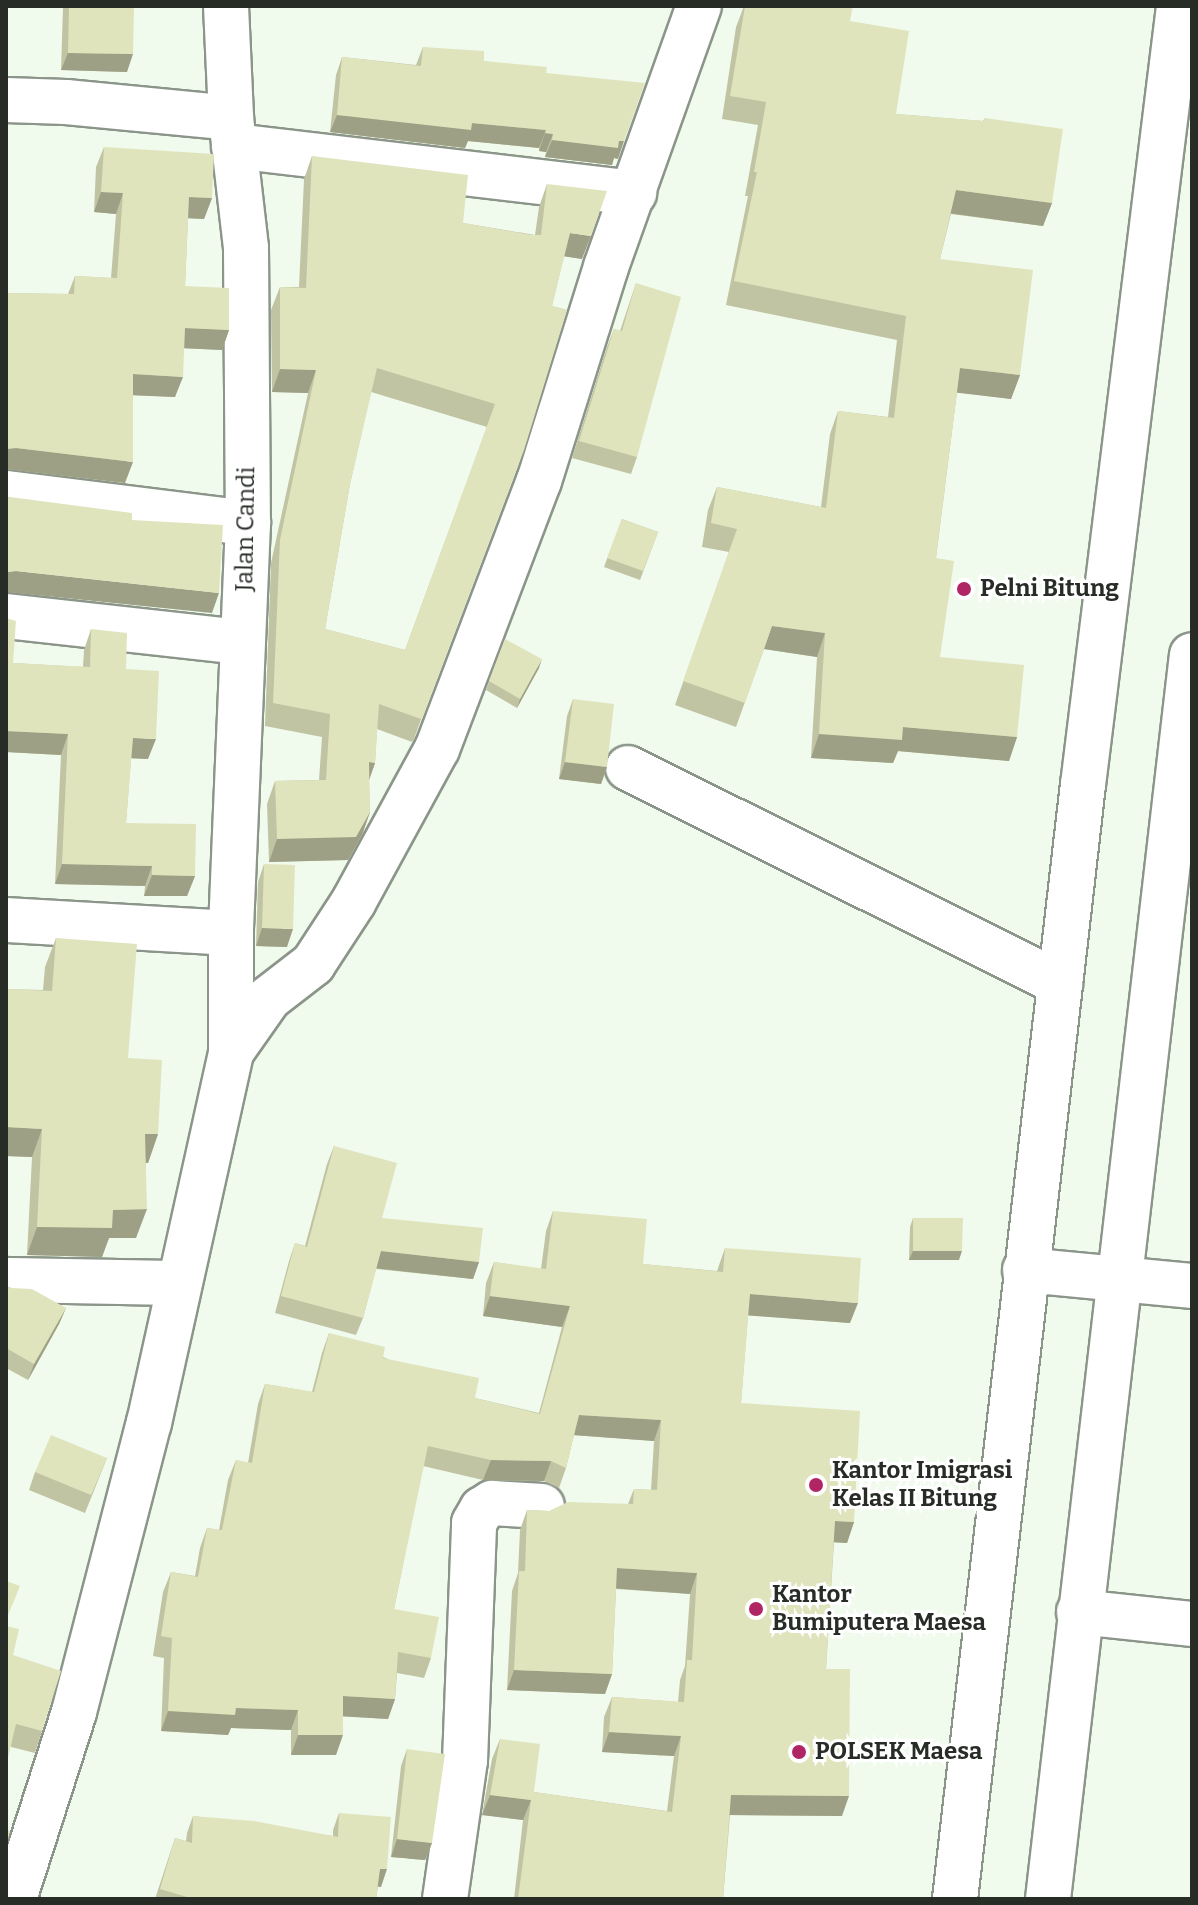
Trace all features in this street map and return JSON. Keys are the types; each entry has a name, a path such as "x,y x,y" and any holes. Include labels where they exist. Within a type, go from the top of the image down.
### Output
{"main road":[{"name":"Jalan Candi","path":"226,6 233,132 246,248 248,523 231,933 231,1052"},
{"path":"14,1899 74,1712 149,1423 231,1052 269,998 313,964 354,901 437,749 539,481 606,267 699,6"},
{"path":"955,1899 1025,1270 1179,6"},
{"path":"6,100 66,102 233,132 634,193"},
{"path":"6,493 248,523"},
{"path":"6,616 243,642"},
{"path":"1048,1899 1192,655"},
{"path":"628,768 1060,983"},
{"path":"6,920 231,933"},
{"path":"1025,1270 1192,1286"},
{"path":"6,1280 179,1283"},
{"path":"445,1899 465,1761 474,1523 482,1509 492,1503 542,1506"},
{"path":"1079,1612 1192,1624"}],"building":[{"path":"69,6 134,6 133,54 68,53"},
{"path":"745,6 853,6 850,21 909,31 896,114 984,121 985,118 1063,129 1052,203 956,190 940,259 1033,270 1020,375 960,368 936,558 954,561 940,657 1024,665 1017,737 903,727 902,740 819,734 825,633 772,626 745,703 683,681 737,529 711,523 717,487 826,508 838,411 894,418 906,316 734,281 757,172 754,172 766,102 730,96"},
{"path":"423,47 484,51 484,61 547,67 546,73 645,83 624,141 619,141 618,148 552,140 553,134 545,133 546,130 472,123 471,130 337,115 342,57 421,66"},
{"path":"104,147 214,154 212,198 189,197 185,286 229,288 229,330 185,328 183,377 133,374 133,462 6,449 6,293 74,294 75,276 117,278 123,193 101,192"},
{"path":"312,156 468,175 463,223 532,235 541,235 547,184 607,191 591,236 570,233 552,306 567,310 524,450 423,716 421,719 379,704 375,763 369,762 370,812 356,837 277,839 275,781 326,780 330,714 273,703 280,540 316,370 280,369 280,287 306,288","holes":["377,368 495,404 405,650 325,629 350,484"]},
{"path":"636,283 681,297 637,457 579,441 614,329 622,331"},
{"path":"6,496 132,513 132,520 223,525 219,593 6,572"},
{"path":"622,519 658,532 643,571 607,558"},
{"path":"6,618 16,621 13,663 90,667 91,629 127,633 126,669 159,671 156,739 133,738 126,823 196,824 195,876 152,875 152,866 62,864 68,734 6,731"},
{"path":"505,639 542,659 520,699 489,681"},
{"path":"573,699 614,704 607,767 565,762"},
{"path":"264,864 295,865 293,929 262,928"},
{"path":"56,938 137,944 128,1058 162,1060 158,1134 145,1134 147,1209 113,1210 112,1228 37,1227 42,1129 6,1127 6,989 52,991"},
{"path":"334,1146 397,1163 382,1218 483,1228 479,1262 381,1251 363,1318 281,1296 295,1243 307,1247"},
{"path":"553,1211 647,1219 643,1264 723,1272 725,1248 861,1258 858,1303 750,1294 741,1403 860,1411 854,1522 835,1521 826,1669 850,1669 849,1796 731,1795 723,1899 518,1899 531,1800 490,1795 500,1739 540,1744 534,1792 672,1812 681,1736 609,1732 612,1697 684,1702 687,1660 692,1660 697,1573 617,1568 612,1674 514,1670 519,1571 525,1571 527,1510 549,1511 568,1502 633,1504 634,1489 657,1490 661,1420 579,1415 566,1468 551,1461 491,1460 428,1446 394,1609 439,1617 431,1658 398,1652 395,1699 343,1696 343,1735 298,1735 298,1710 236,1708 235,1715 168,1711 172,1638 161,1636 171,1572 198,1577 207,1528 222,1530 236,1460 252,1463 265,1384 314,1392 329,1333 385,1347 383,1358 479,1378 475,1398 540,1414 570,1306 490,1296 494,1262 546,1269"},
{"path":"913,1218 963,1218 962,1251 913,1251"},
{"path":"6,1286 32,1289 66,1308 34,1364 6,1348"},
{"path":"51,1435 107,1458 91,1495 35,1472"},
{"path":"6,1581 20,1586 6,1620"},
{"path":"6,1626 19,1629 13,1655 61,1671 42,1731 16,1724 6,1766"},
{"path":"407,1749 445,1754 432,1843 397,1839"},
{"path":"339,1813 391,1817 387,1869 380,1869 376,1899 194,1899 160,1889 175,1838 192,1843 193,1816 254,1821 338,1837"}],"place":[{"name":"Pelni Bitung","path":"964,589"},
{"name":"Kantor Imigrasi Kelas II Bitung","path":"816,1485"},
{"name":"Kantor Bumiputera Maesa","path":"756,1609"},
{"name":"POLSEK Maesa","path":"799,1752"}]}
